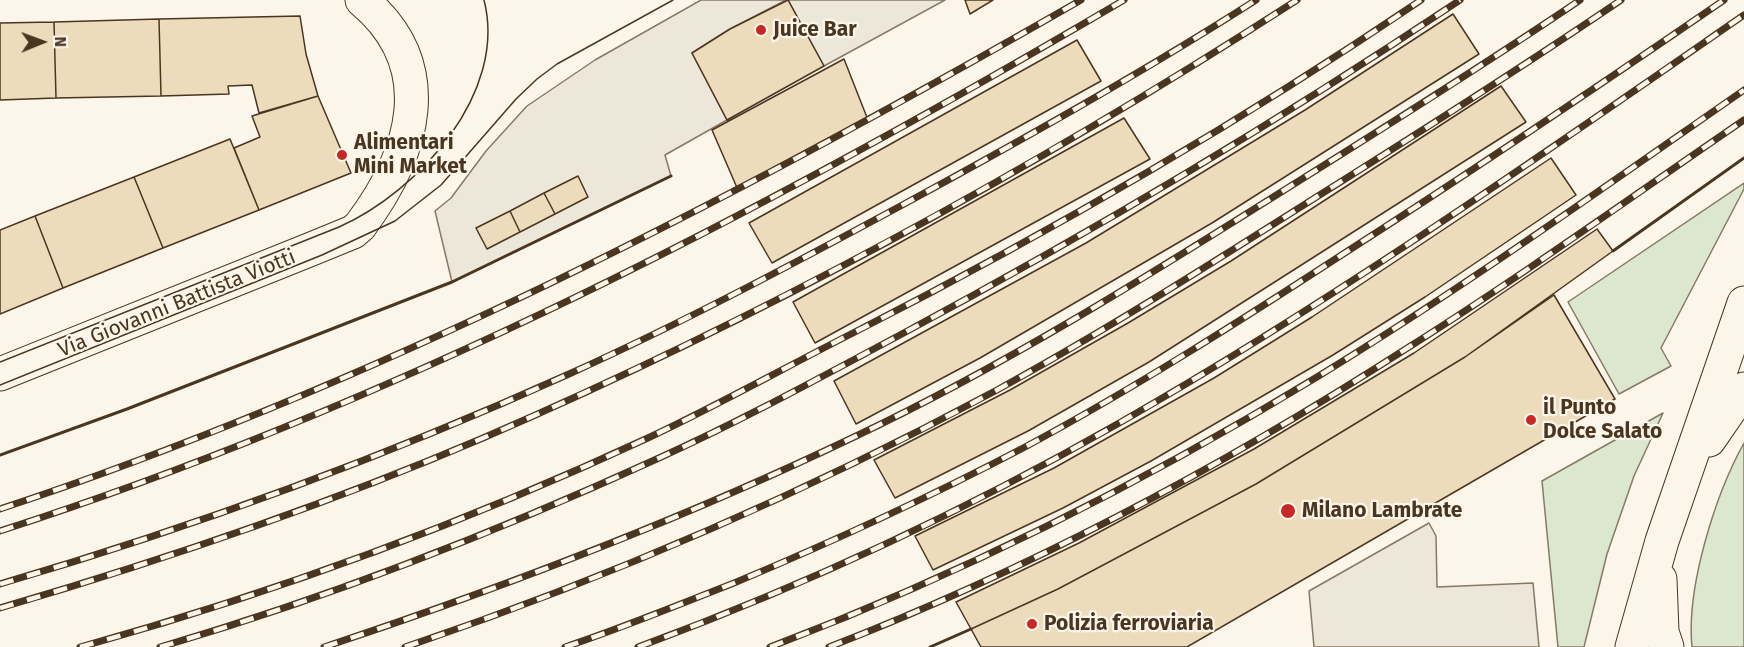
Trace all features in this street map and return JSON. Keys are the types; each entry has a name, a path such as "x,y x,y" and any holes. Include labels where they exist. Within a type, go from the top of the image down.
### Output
{"street":[{"name":"Via Giovanni Battista Viotti","path":"0,374 353,232 373,209 396,170 412,108 410,77 401,48 385,21 362,0"},
{"path":"1632,647 1662,541 1744,303"},
{"path":"1681,484 1744,389"},
{"path":"1662,541 1659,598 1662,632 1667,647"}],"green space":[{"path":"1744,183 1744,189 1661,348 1671,366 1619,394 1568,302"},
{"path":"1663,413 1634,476 1607,554 1584,647 1558,647 1542,481"},
{"path":"1744,443 1744,647 1692,647 1691,623 1694,598 1705,542 1723,489"}],"shaded area":[{"path":"701,0 786,0 730,29 692,53 727,120 665,155 671,176 452,282 435,211 451,198 486,151 527,106 595,60"},
{"path":"788,0 945,0 824,66"},
{"path":"1429,523 1436,536 1437,587 1533,583 1539,647 1314,647 1309,591"}],"building":[{"path":"788,0 824,66 727,120 692,53 730,29"},
{"path":"965,0 993,0 970,14"},
{"path":"1453,14 1479,54 1212,223 980,358 856,424 834,381 1086,243 1305,110"},
{"path":"300,16 306,54 318,96 259,113 252,85 228,86 229,94 161,96 159,19"},
{"path":"159,19 161,96 56,98 54,22"},
{"path":"54,22 56,98 0,100 0,23"},
{"path":"1077,40 1101,81 772,263 749,223"},
{"path":"844,59 868,120 738,190 712,130"},
{"path":"1501,86 1526,122 1149,362 1028,431 895,498 874,460 1010,390 1128,323 1231,261"},
{"path":"318,96 351,173 259,210 234,148 260,137 252,116"},
{"path":"1124,118 1150,159 815,343 793,302"},
{"path":"230,139 259,210 163,248 134,177"},
{"path":"1551,158 1576,195 1425,297 1333,355 1151,461 1063,508 933,570 915,536 1054,468 1214,378 1312,317"},
{"path":"578,176 588,197 555,214 544,193"},
{"path":"134,177 163,248 63,288 35,216"},
{"path":"544,193 555,214 520,232 510,211"},
{"path":"510,211 520,232 487,249 476,228"},
{"path":"35,216 63,288 0,314 0,230"},
{"path":"1597,229 1613,251 1465,357 1256,484 1058,589 971,629 956,602 1079,543 1254,449 1414,353"},
{"path":"1554,295 1615,399 1187,647 981,647 971,629 1058,589 1256,484 1465,357"}],"tram line":[{"path":"0,362 339,227 369,211 398,190 426,164 450,135 469,103 483,70 488,35 484,0"},
{"path":"0,385 322,255 395,221 441,185 516,99 537,79 557,64 673,0"}],"railway":[{"path":"0,509 141,459 281,404 418,345 553,282 820,146 1081,0"},
{"path":"0,531 147,480 292,424 436,363 577,297 853,154 1124,0"},
{"path":"0,584 145,539 288,489 430,434 569,374 739,292 950,179 1039,130 1256,0"},
{"path":"0,608 123,571 304,509 424,463 588,391 692,342 899,236 1101,121 1297,0"},
{"path":"80,647 226,603 370,554 511,498 675,425 997,257 1141,176 1212,134 1421,0"},
{"path":"160,647 287,607 413,562 537,512 720,429 900,335 1114,216 1323,89 1460,0"},
{"path":"324,647 459,601 592,551 724,496 910,410 1020,351 1127,287 1397,119 1580,0"},
{"path":"405,647 557,592 706,531 853,463 997,390 1079,344 1199,271 1470,100 1621,0"},
{"path":"565,647 671,608 807,551 953,484 1065,425 1184,355 1301,281 1485,161 1724,0"},
{"path":"638,647 762,598 884,545 1004,486 1121,422 1359,276 1744,15"},
{"path":"770,647 981,558 1050,525 1185,454 1317,377 1479,273 1744,90"},
{"path":"829,647 979,584 1053,549 1199,473 1340,390 1452,320 1744,120"}],"wall":[{"path":"1613,251 1744,158"},
{"path":"0,455 127,409 452,282 671,176"},
{"path":"930,647 971,629"}],"place":[{"name":"Juice Bar","path":"761,30"},
{"name":"Alimentari Mini Market","path":"342,155"},
{"name":"il Punto Dolce Salato","path":"1531,420"},
{"name":"Milano Lambrate","path":"1288,511"},
{"name":"Polizia ferroviaria","path":"1032,624"}]}
